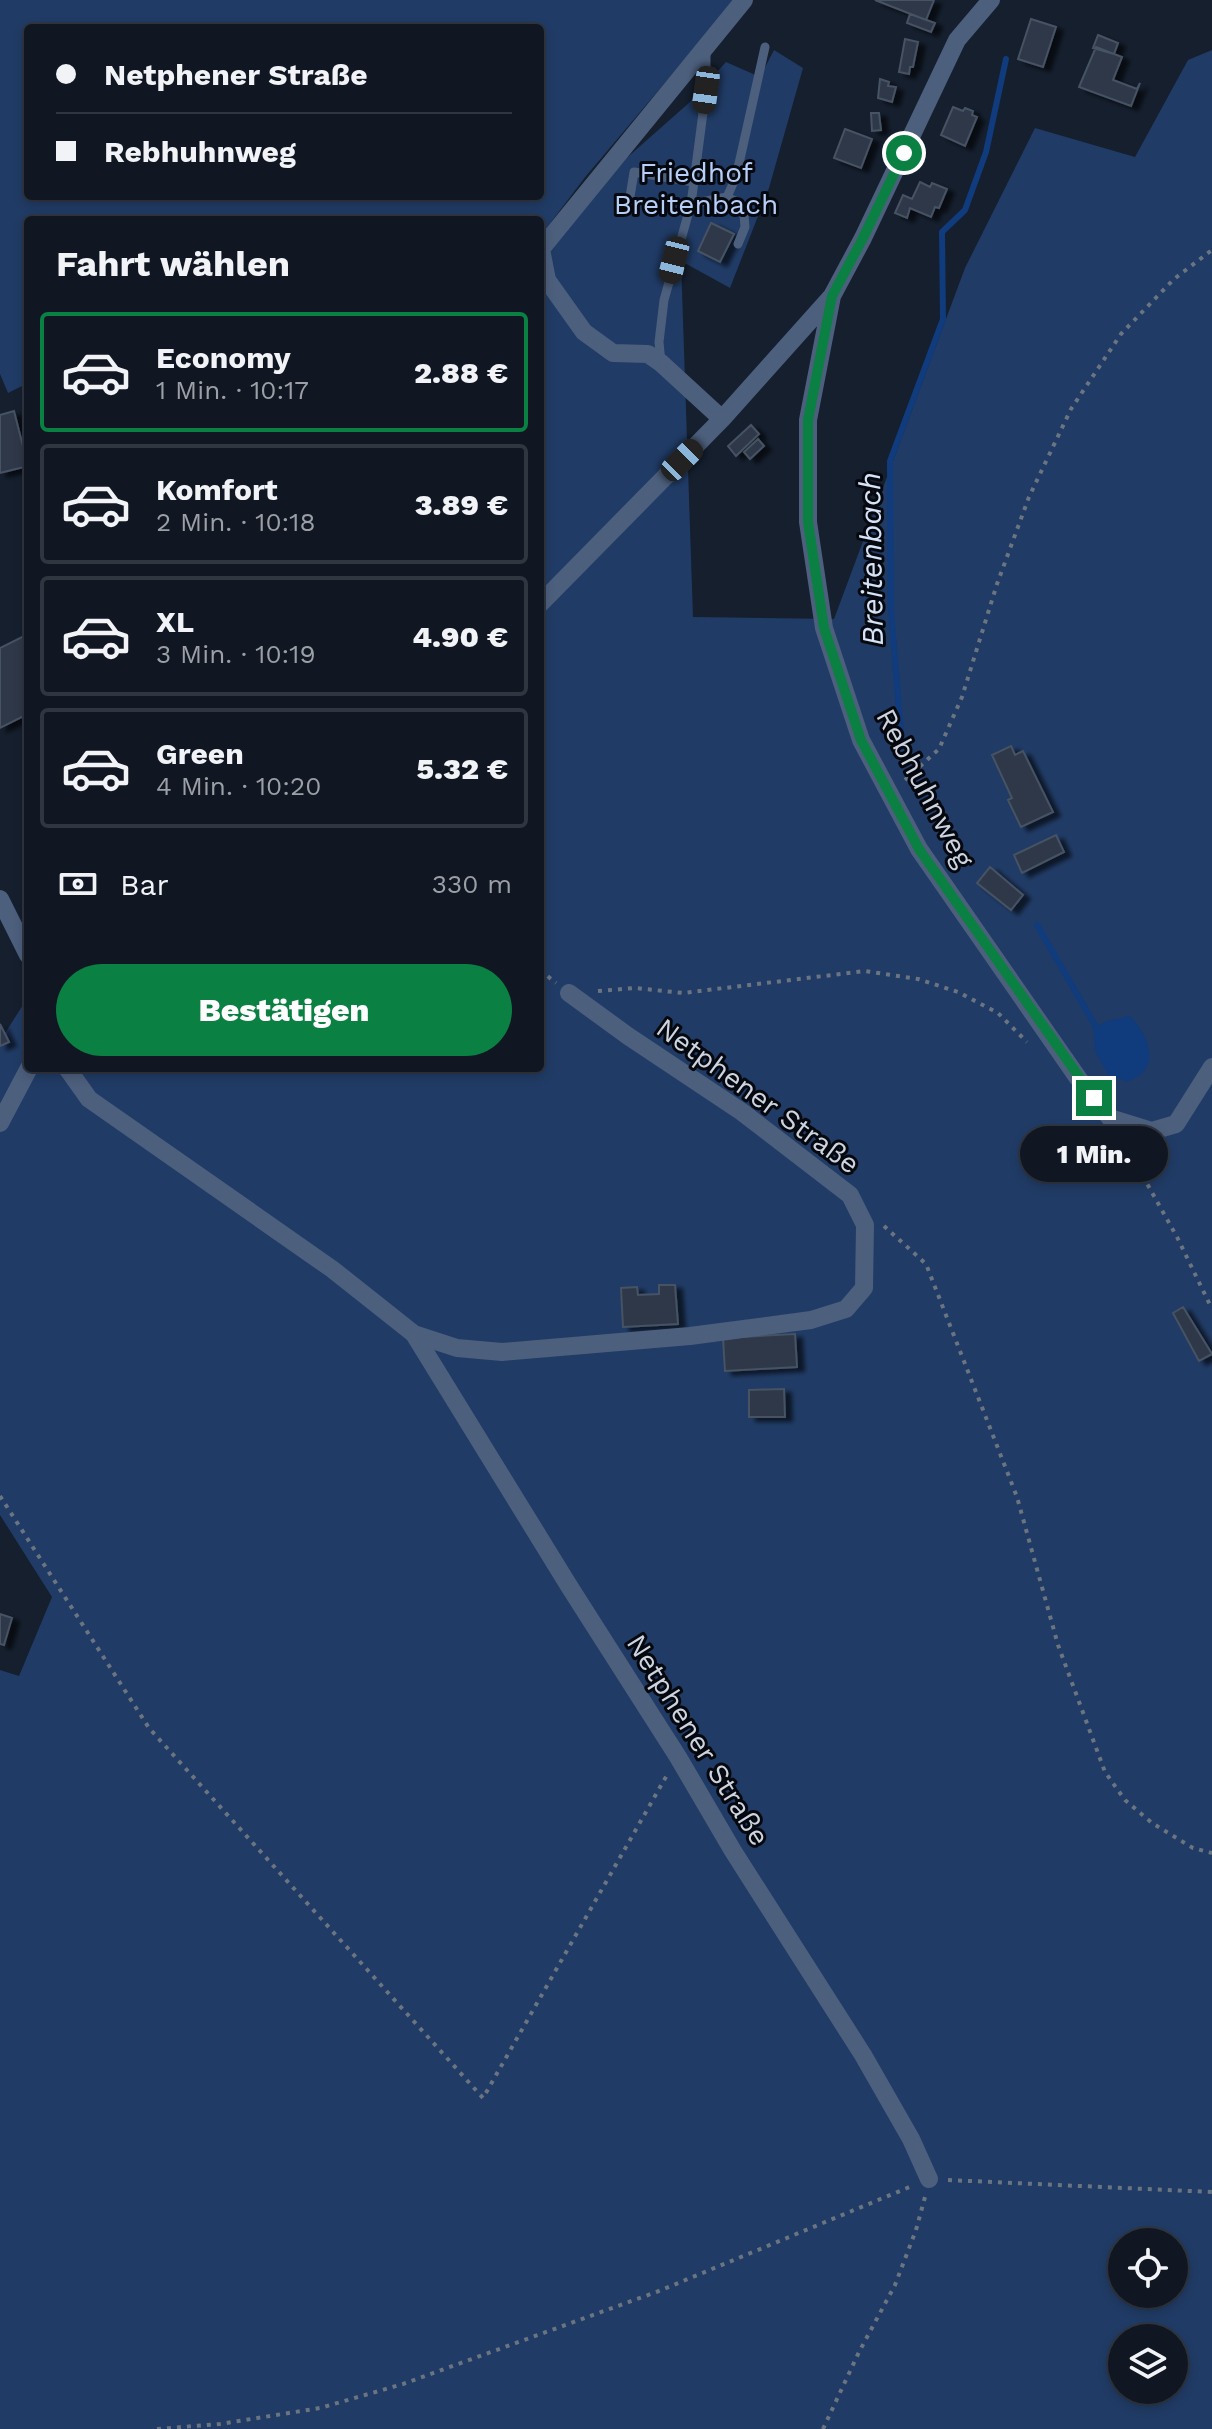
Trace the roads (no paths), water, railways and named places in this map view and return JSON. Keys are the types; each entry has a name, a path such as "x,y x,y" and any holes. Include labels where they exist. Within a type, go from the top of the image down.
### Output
{"street":[{"path":"544,245 744,0"},
{"path":"544,600 722,419 832,296 863,238 957,40 991,0"},
{"path":"544,264 547,280 584,332 613,353 648,354 722,419"},
{"name":"Rebhuhnweg","path":"832,296 808,420 808,522 824,628 861,740 919,849 1078,1078 1110,1118 1152,1131 1176,1124 1212,1067"},
{"path":"0,899 24,947"},
{"name":"Netphener Straße","path":"414,1334 457,1348 502,1352 690,1336 811,1320 846,1309 864,1288 865,1225 850,1195 742,1112 569,993"},
{"path":"0,1123 27,1072"},
{"name":"Netphener Straße","path":"70,1072 89,1099 332,1269 414,1334 678,1757 733,1851 863,2055 911,2139 929,2179"}],"lane":[{"path":"661,363 659,342 664,300 691,204 706,90 706,47"},
{"path":"727,197 736,177 765,47"},
{"path":"628,209 634,172 693,182"},
{"path":"691,204 727,197 739,203 745,227 738,244"}],"waterway":[{"name":"Breitenbach","path":"902,747 891,610 890,461 943,319 942,232 965,210 986,152 1006,59"},
{"name":"Breitenbach","path":"1037,925 1096,1027"}],"park label":[{"name":"Friedhof Breitenbach","path":"696,188"}]}
